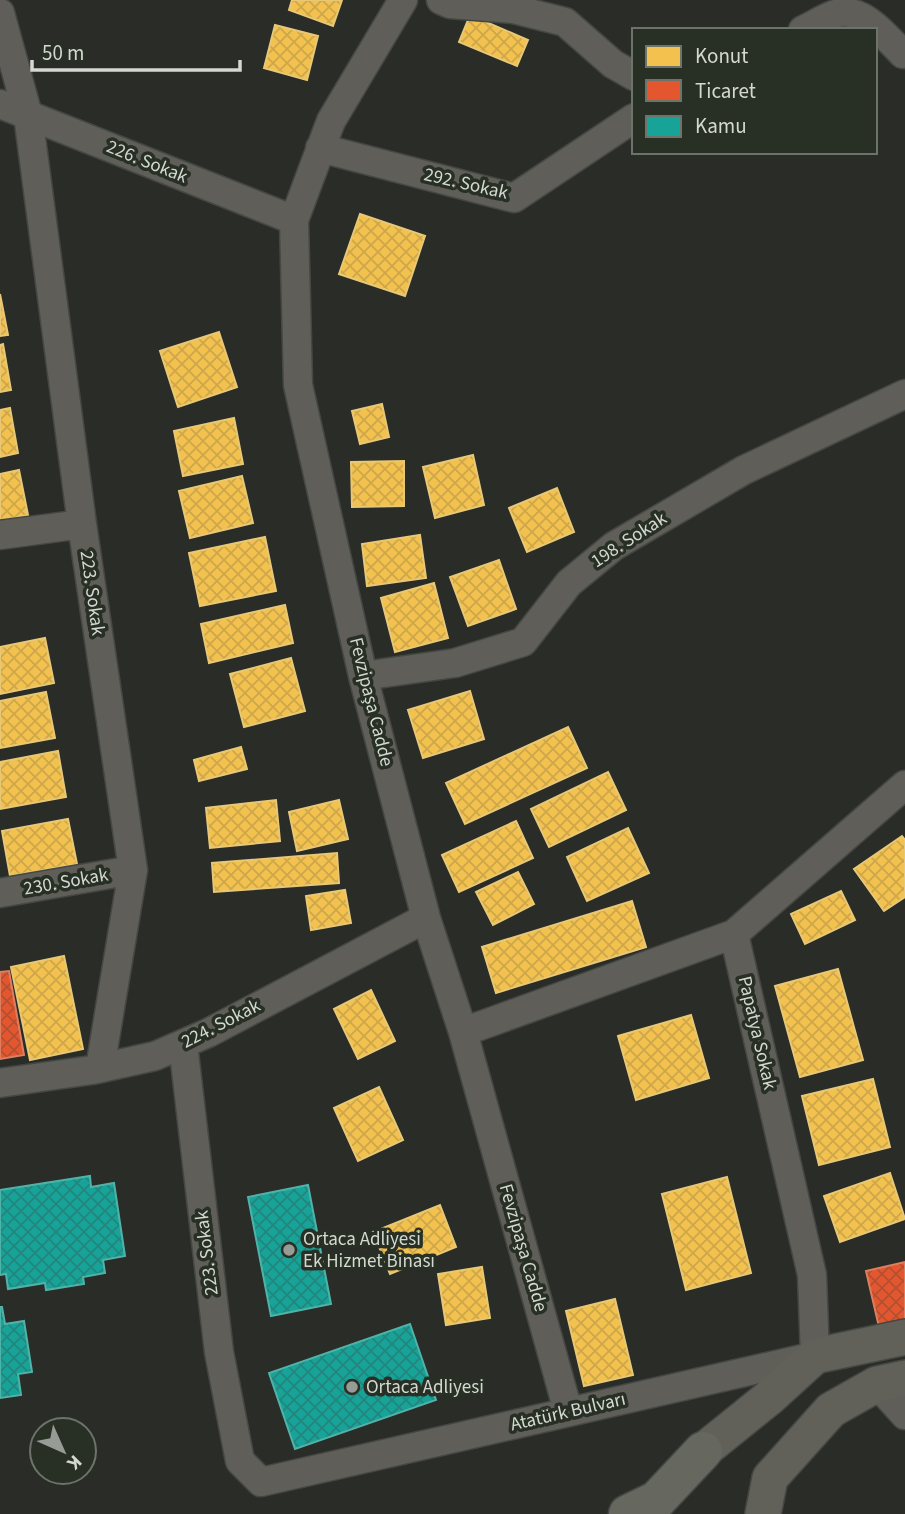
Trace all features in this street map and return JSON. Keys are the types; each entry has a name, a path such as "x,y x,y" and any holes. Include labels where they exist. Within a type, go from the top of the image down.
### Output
{"highway":[{"path":"628,1514 657,1500 703,1451"},
{"path":"670,1514 703,1451"}],"main road":[{"name":"Atatürk Bulvarı","path":"815,1356 905,1337"},
{"path":"703,1451 770,1397 815,1356"},
{"path":"763,1514 770,1478 831,1410 891,1381"}],"street":[{"name":"Fevzipaşa Cadde","path":"403,0 331,121 294,220 298,385 363,676 426,918 463,1032 568,1411"},
{"path":"441,0 450,4 513,9 565,22 613,64 632,75"},
{"name":"223. Sokak","path":"0,13 28,115 82,524 133,870 100,1068"},
{"path":"807,28 838,13 855,13 876,28"},
{"path":"877,29 905,53"},
{"name":"226. Sokak","path":"0,104 294,220"},
{"name":"292. Sokak","path":"320,148 514,198 632,119"},
{"name":"198. Sokak","path":"363,676 455,663 523,642 569,583 614,546 744,470 905,394"},
{"path":"0,535 82,524"},
{"path":"463,1032 734,934 905,785"},
{"name":"230. Sokak","path":"0,893 133,870"},
{"name":"224. Sokak","path":"0,1083 100,1068 155,1056 426,918"},
{"name":"Papatya Sokak","path":"734,934 812,1275 815,1356"},
{"name":"223. Sokak","path":"183,1044 219,1352 240,1461"},
{"name":"Atatürk Bulvarı","path":"240,1461 261,1482 815,1356"},
{"path":"891,1381 905,1415"}],"building: Konut":[{"path":"292,0 342,0 333,26 289,10"},
{"path":"470,15 528,40 517,66 459,42"},
{"path":"275,25 318,36 307,80 264,68"},
{"path":"360,214 425,236 405,296 339,274"},
{"path":"0,294 8,335 0,336"},
{"path":"219,332 237,387 178,407 160,351"},
{"path":"3,344 11,390 0,392 0,345"},
{"path":"382,404 389,437 360,444 352,411"},
{"path":"10,408 18,453 0,457 0,410"},
{"path":"234,418 243,464 183,476 174,431"},
{"path":"473,455 484,505 435,518 423,467"},
{"path":"404,461 404,506 352,507 351,462"},
{"path":"19,470 28,515 0,521 0,474"},
{"path":"242,476 253,523 190,538 179,491"},
{"path":"557,488 574,532 527,552 509,508"},
{"path":"420,535 426,578 367,586 362,544"},
{"path":"265,537 276,591 200,606 189,553"},
{"path":"499,560 516,609 468,626 450,577"},
{"path":"434,583 448,638 395,652 381,598"},
{"path":"285,605 293,643 209,663 201,624"},
{"path":"45,638 54,683 0,694 0,647"},
{"path":"291,658 305,711 244,727 230,674"},
{"path":"470,691 484,739 423,758 408,710"},
{"path":"46,692 55,738 0,748 0,701"},
{"path":"568,727 587,768 465,824 446,783"},
{"path":"241,747 247,769 199,781 194,760"},
{"path":"58,751 66,797 0,809 0,762"},
{"path":"608,772 626,810 549,847 531,809"},
{"path":"276,800 280,841 210,848 206,808"},
{"path":"339,800 348,839 297,851 289,812"},
{"path":"68,819 77,864 10,876 2,831"},
{"path":"516,821 533,858 459,892 442,855"},
{"path":"628,828 649,873 587,901 567,857"},
{"path":"902,836 905,840 905,897 884,911 854,869"},
{"path":"337,853 339,883 214,892 212,863"},
{"path":"518,872 534,904 493,925 476,892"},
{"path":"345,890 351,923 311,930 306,896"},
{"path":"841,891 855,920 805,944 791,914"},
{"path":"632,901 646,947 496,993 482,947"},
{"path":"64,956 83,1049 30,1060 11,967"},
{"path":"838,969 863,1060 800,1077 775,986"},
{"path":"371,990 395,1041 358,1059 334,1009"},
{"path":"691,1015 709,1078 636,1100 618,1036"},
{"path":"873,1079 890,1147 819,1165 802,1096"},
{"path":"379,1087 403,1140 358,1161 334,1108"},
{"path":"890,1173 905,1219 840,1242 824,1196"},
{"path":"727,1177 751,1273 686,1290 662,1194"},
{"path":"440,1205 456,1247 390,1274 373,1232"},
{"path":"482,1267 490,1318 446,1325 438,1274"},
{"path":"615,1299 633,1375 584,1386 566,1311"}],"building: Ticaret":[{"path":"9,971 24,1055 0,1059 0,972"},
{"path":"905,1262 905,1321 879,1327 866,1271"}],"building: Kamu":[{"path":"90,1176 91,1187 114,1183 125,1256 103,1260 105,1273 83,1277 84,1284 46,1290 45,1283 8,1289 6,1274 0,1275 0,1190"},
{"name":"Ortaca Adliyesi Ek Hizmet Binası","path":"308,1185 331,1304 271,1316 248,1197"},
{"path":"0,1307 5,1324 24,1321 32,1372 18,1374 21,1395 0,1398"},
{"name":"Ortaca Adliyesi","path":"410,1324 436,1400 295,1449 269,1373"}],"place":[{"name":"Ortaca Adliyesi Ek Hizmet Binası","path":"289,1250"},
{"name":"Ortaca Adliyesi","path":"352,1387"}]}
